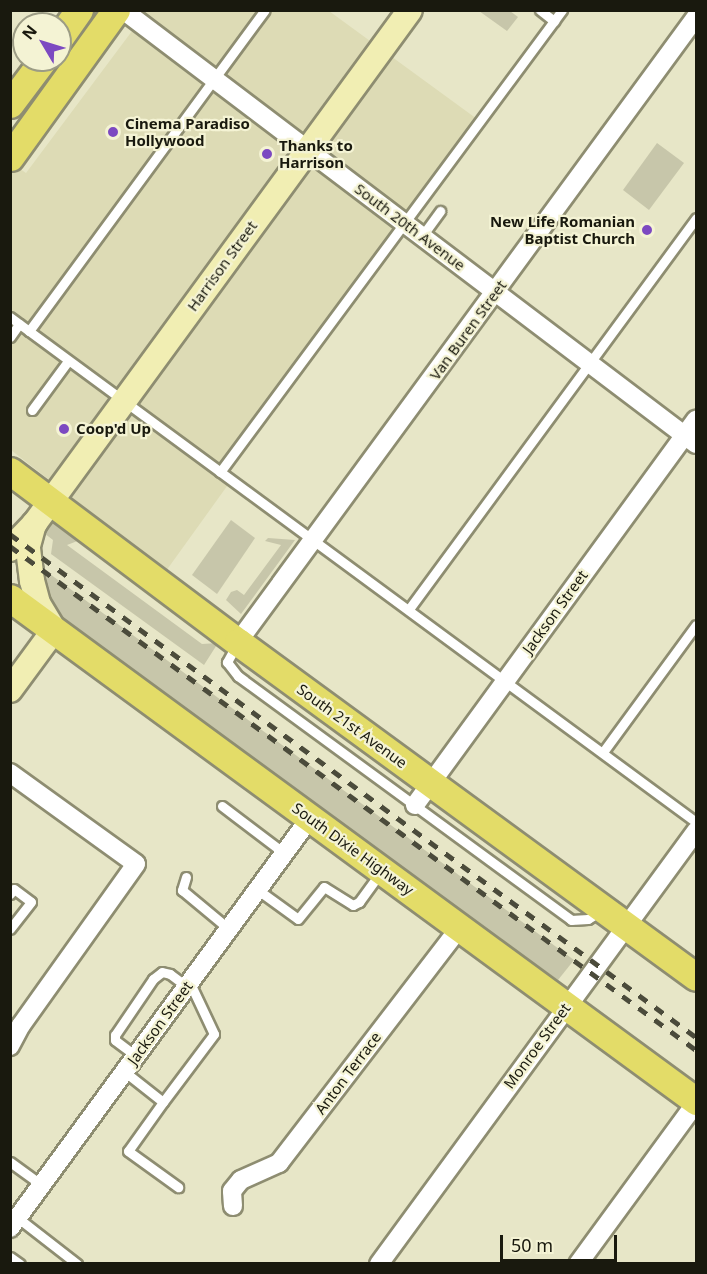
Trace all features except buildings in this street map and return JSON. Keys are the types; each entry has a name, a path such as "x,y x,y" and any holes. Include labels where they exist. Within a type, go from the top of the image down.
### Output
{"main road":[{"path":"10,157 116,10"},
{"name":"Harrison Street","path":"10,549 42,512 410,10"},
{"path":"10,104 34,72"},
{"name":"South 21st Avenue","path":"10,471 42,512 238,642 696,977"},
{"name":"Harrison Street","path":"42,512 28,546 32,581 38,603 54,630"},
{"name":"South Dixie Highway","path":"10,598 696,1102"},
{"path":"10,690 54,630"}],"street":[{"name":"South 20th Avenue","path":"123,10 691,440"},
{"name":"Van Buren Street","path":"238,642 696,18"},
{"name":"Jackson Street","path":"415,805 505,680 691,440 696,420"},
{"path":"10,1046 21,1025 136,864 14,783"},
{"name":"Jackson Street","path":"14,1223 310,818"},
{"name":"Monroe Street","path":"379,1263 696,831"},
{"name":"Anton Terrace","path":"233,1206 232,1191 242,1180 279,1162 460,927"},
{"path":"578,1263 696,1102"}],"lane":[{"path":"29,331 265,10"},
{"path":"540,10 554,21"},
{"path":"220,472 406,224 562,10"},
{"path":"422,236 440,211"},
{"path":"409,609 591,365 696,218"},
{"path":"10,317 696,822"},
{"path":"10,337 19,324"},
{"path":"32,410 69,361"},
{"path":"603,752 696,625"},
{"path":"238,642 226,662 230,669 571,920 588,919 603,911"},
{"path":"222,806 284,853"},
{"path":"258,890 298,919 324,887 351,904 359,902 382,870"},
{"path":"186,877 182,890 229,929"},
{"path":"10,894 14,889 31,902 10,929"},
{"path":"136,1056 115,1040 115,1035 153,979 162,972 170,974 188,985 214,1034 128,1151 178,1187"},
{"path":"125,1072 163,1102"},
{"path":"10,1162 42,1185"},
{"path":"14,1223 76,1263"},
{"path":"10,1257 20,1263"}],"shaded area":[{"path":"147,11 329,11 477,119 215,472 230,482 166,571 11,450 10,162 26,173"}],"green space":[{"path":"479,11 510,11 518,17 507,31"},
{"path":"657,143 684,163 649,210 623,190"},
{"path":"51,519 80,540 67,545 202,644 218,643 204,665 51,554 53,540 40,530"},
{"path":"231,520 255,538 217,594 192,575"},
{"path":"268,538 295,540 241,614 226,600 231,592 237,590 244,595 281,545 265,541"},
{"path":"39,566 574,960 558,980 216,737 51,616"}],"railway":[{"path":"10,534 696,1037"},
{"path":"10,546 696,1050"}],"place":[{"name":"Cinema Paradiso Hollywood","path":"113,132"},
{"name":"Thanks to Harrison","path":"267,154"},
{"name":"New Life Romanian Baptist Church","path":"647,230"},
{"name":"Coop'd Up","path":"64,429"}]}
